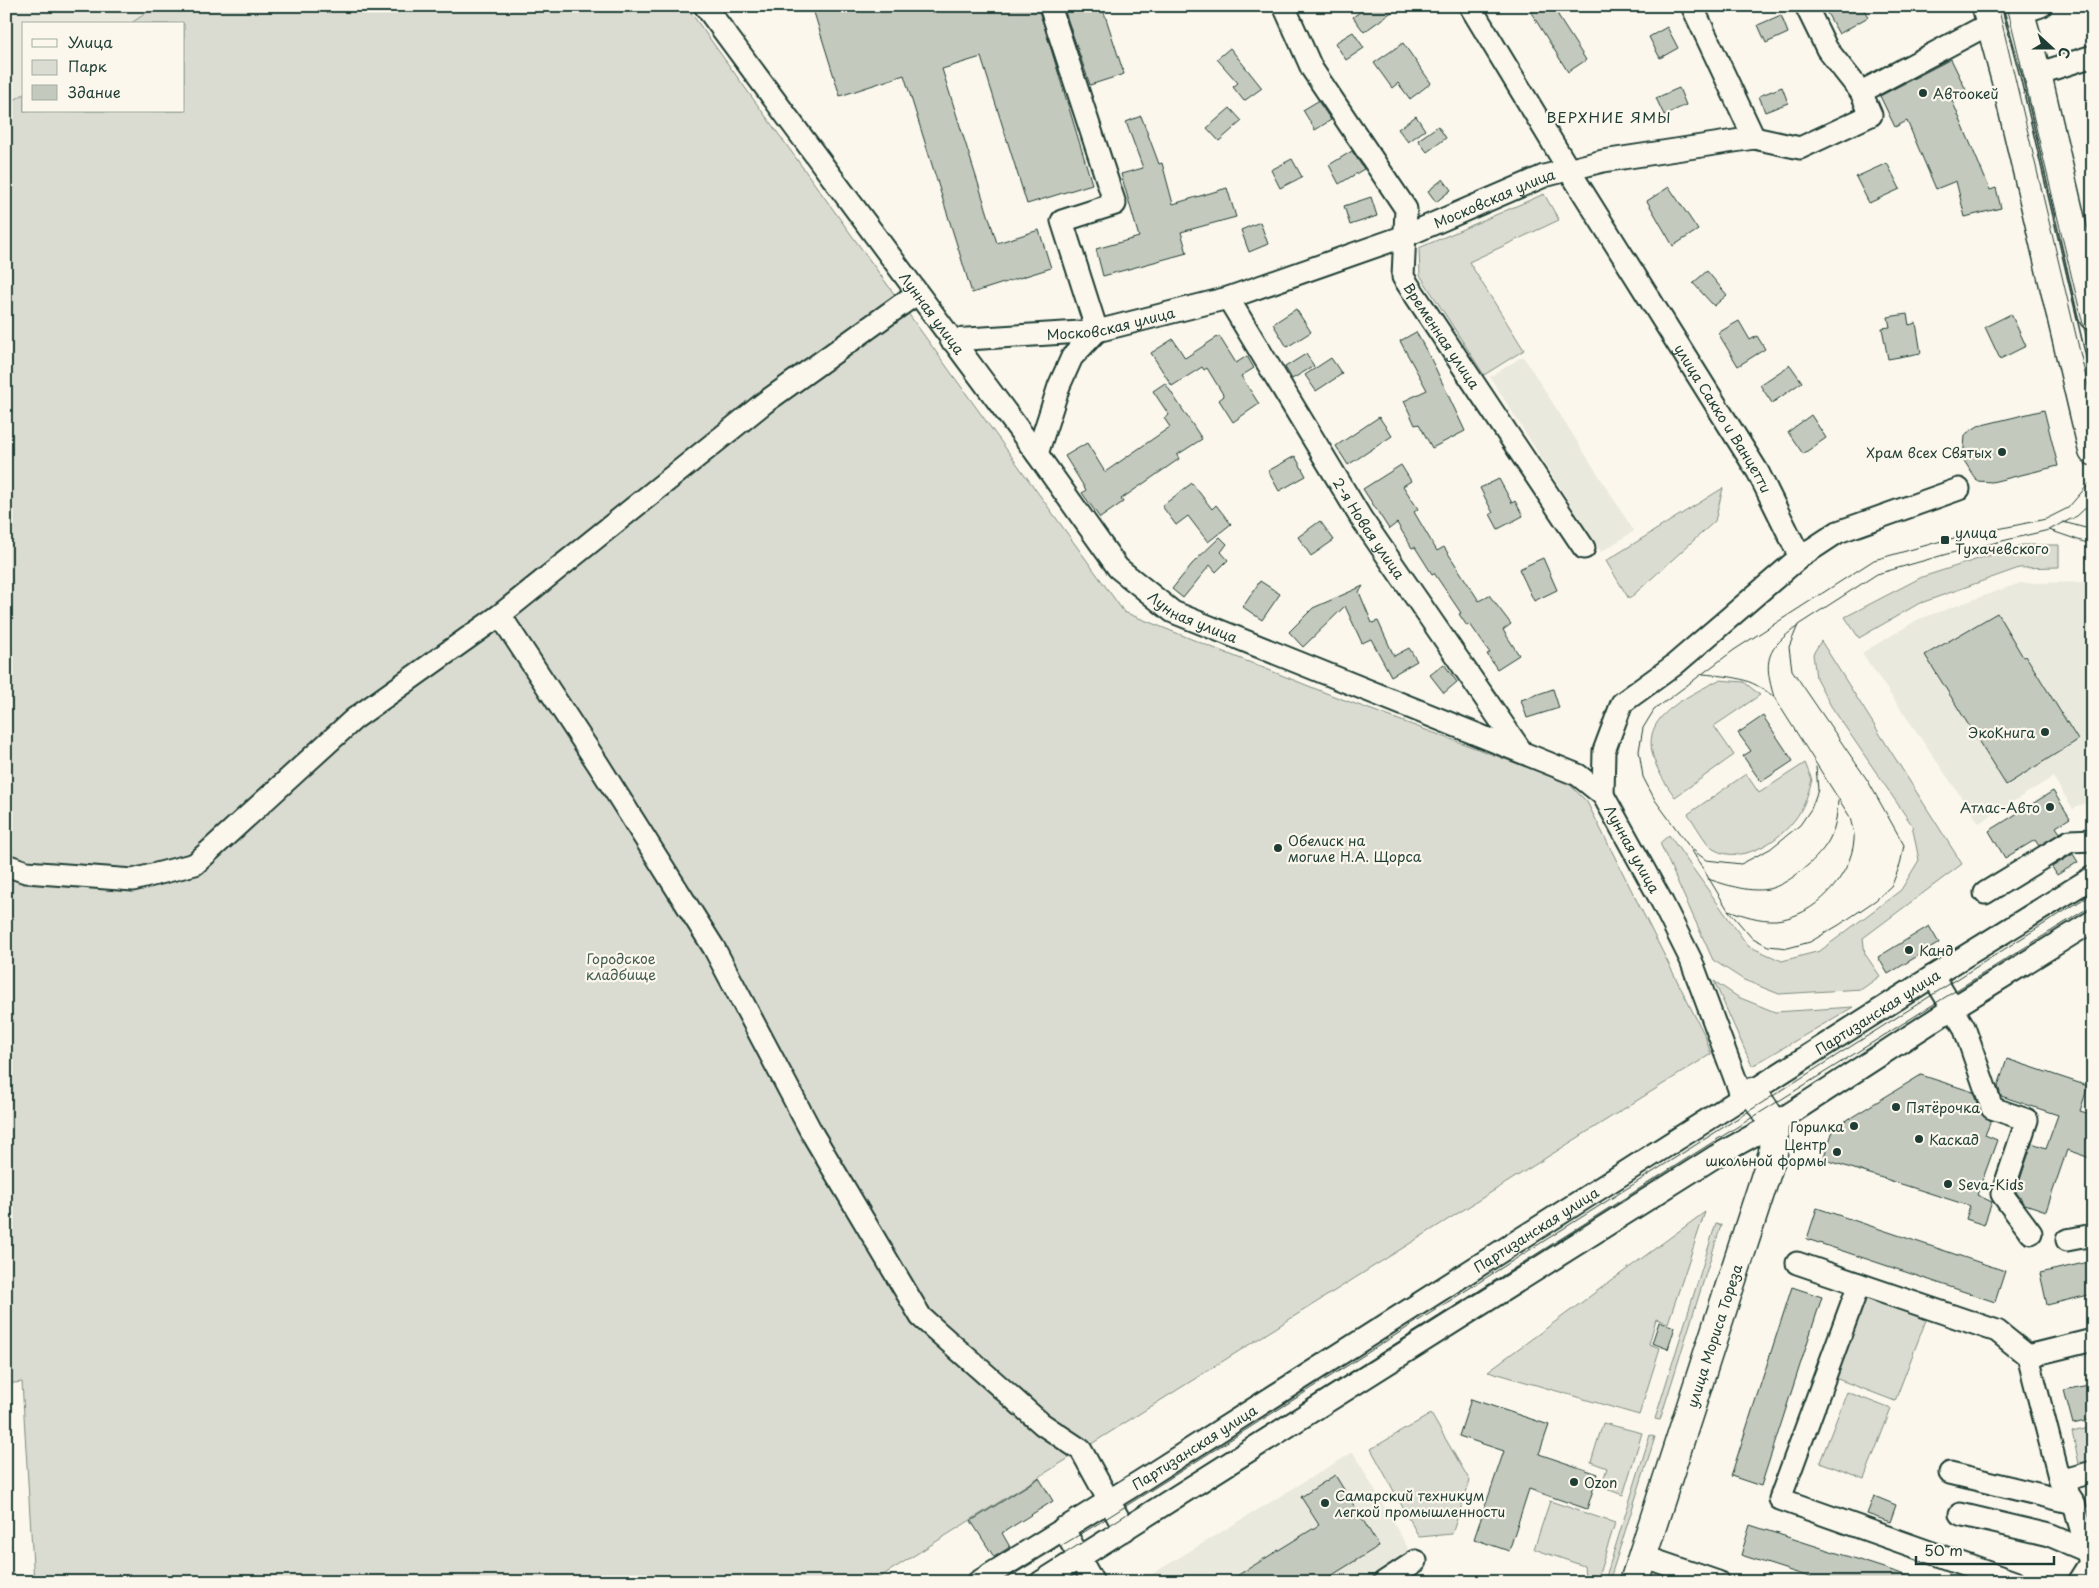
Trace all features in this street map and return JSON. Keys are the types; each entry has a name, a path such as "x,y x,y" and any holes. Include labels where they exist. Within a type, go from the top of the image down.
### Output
{"main road":[{"path":"2026,9 2037,74 2093,316"},
{"path":"1988,15 2093,451"},
{"path":"1753,1092 1774,1124"},
{"name":"улица Мориса Тореза","path":"1634,1582 1773,1153 1774,1124"}],"street":[{"path":"1037,454 1059,386 1072,356 1097,331 1062,221 1114,204 1050,6"},
{"name":"Временная улица","path":"1284,6 1312,69 1406,209 1403,276 1584,548"},
{"name":"улица Сакко и Ванцетти","path":"1470,6 1569,170 1758,472 1800,557"},
{"path":"1692,6 1754,138"},
{"path":"1806,6 1827,50 1860,92 1988,15"},
{"name":"Лунная улица","path":"710,7 916,294 1037,454 1118,568 1173,612 1578,775 1603,794 1691,960 1739,1089 1753,1092"},
{"path":"2037,74 2093,56"},
{"name":"Московская улица","path":"951,340 1097,331 1228,298 1405,236 1544,176 1603,161 1754,138 1800,148 1871,115 1860,92"},
{"path":"6,865 26,872 133,880 195,864 354,719 500,615 764,403 916,294"},
{"name":"2-я Новая улица","path":"1228,298 1361,518 1522,752"},
{"path":"1603,794 1604,752 1622,703 1673,666 1800,557 1838,532 1959,489"},
{"path":"500,615 598,764 714,948 813,1135 921,1317 1042,1424 1081,1450 1092,1474 1125,1530"},
{"path":"1985,893 2070,841 2093,840"},
{"name":"Партизанская улица","path":"978,1582 1594,1190 2093,877"},
{"path":"1041,1582 1716,1156 1774,1124 1953,1008 2093,921"},
{"path":"1933,976 1964,1027 1992,1108 2027,1120 2002,1194 2031,1233"},
{"path":"2067,1240 2093,1234"},
{"path":"1797,1263 1998,1331 2028,1356 2060,1481 2074,1503 2090,1563 2078,1582"},
{"path":"1859,1284 1780,1498 2014,1582"},
{"path":"2028,1356 2093,1340"},
{"path":"2060,1481 2093,1472"},
{"path":"1950,1474 2074,1503"},
{"path":"1960,1514 2049,1535 2087,1551"},
{"path":"1063,1528 1093,1582"},
{"path":"1642,1556 1718,1582"},
{"path":"1384,1582 1416,1561"}],"shaded area":[{"path":"6,6 156,6 133,22 22,22 22,95 6,105"},
{"path":"1523,356 1634,531 1601,552 1490,377"},
{"path":"2093,582 2093,799 2073,809 2053,777 1979,823 1862,653 1919,619 2020,583"},
{"name":"Самарский техникум легкой промышленности","path":"1353,1452 1412,1555 1370,1582 1139,1582"}],"green space":[{"name":"Городское кладбище","path":"156,6 686,6 1124,612 1331,695 1567,782 1587,802 1704,1034 1711,1054 872,1582 34,1582 22,1382 6,1384 6,105 22,95 22,112 185,112 185,22 133,22"},
{"path":"1544,194 1559,220 1469,262 1524,350 1484,375 1420,275 1419,248"},
{"path":"1723,488 1715,521 1629,599 1606,561"},
{"path":"2022,545 2059,545 2059,567 2019,568 1918,604 1859,638 1845,617 1922,577"},
{"path":"1821,641 1962,864 1863,938 1865,954 1880,976 1862,989 1779,994 1744,980 1713,960 1660,843 1669,835 1748,946 1782,961 1820,951 1901,890 1919,860 1912,825 1831,706 1816,678 1813,654"},
{"path":"1719,680 1744,682 1760,695 1714,726 1734,755 1675,797 1660,774 1653,755 1651,739 1656,725 1665,713 1680,702"},
{"path":"1805,763 1812,780 1803,807 1786,830 1775,839 1750,852 1725,854 1713,849 1688,814 1746,774 1759,793"},
{"path":"1714,981 1738,997 1775,1012 1853,1007 1752,1066"},
{"path":"1705,1212 1668,1323 1656,1319 1649,1344 1660,1348 1639,1415 1488,1371"},
{"path":"1716,1223 1721,1225 1660,1420 1655,1419"},
{"path":"1866,1296 1926,1320 1895,1401 1835,1378"},
{"path":"1847,1392 1891,1409 1864,1479 1820,1462"},
{"path":"1431,1414 1470,1481 1452,1534 1419,1537 1371,1449"},
{"path":"1603,1423 1642,1433 1623,1495 1601,1487 1607,1468 1591,1462"},
{"path":"2093,1427 2093,1465 2080,1468 2072,1432"},
{"path":"1650,1435 1655,1437 1609,1582 1605,1580"},
{"path":"1550,1501 1615,1523 1597,1580 1585,1576 1584,1566 1534,1549"}],"building":[{"path":"812,6 1038,6 1092,184 1027,204 981,57 942,69 997,243 1039,230 1051,268 972,293 904,75 840,96"},
{"path":"1063,6 1102,6 1124,74 1090,85"},
{"path":"1368,6 1400,6 1364,32 1353,17"},
{"path":"1527,6 1554,6 1561,21 1586,60 1568,72"},
{"path":"1823,6 1862,6 1868,17 1839,34"},
{"path":"1781,15 1788,33 1766,43 1758,25"},
{"path":"1667,27 1678,48 1660,58 1649,37"},
{"path":"1353,32 1364,48 1346,60 1335,43"},
{"path":"1403,43 1431,83 1410,99 1398,83 1392,88 1374,63"},
{"path":"1230,48 1262,88 1244,101 1233,87 1238,83 1217,59"},
{"path":"1951,59 1966,90 1951,98 1990,190 1996,188 2001,208 1965,217 1956,181 1936,189 1907,121 1895,127 1880,96"},
{"path":"1782,87 1788,103 1765,112 1759,96"},
{"path":"1679,88 1686,105 1664,115 1656,98"},
{"path":"1318,101 1331,120 1315,130 1303,110"},
{"path":"1230,108 1242,121 1219,141 1207,128"},
{"path":"1141,116 1159,164 1162,163 1173,204 1227,188 1236,217 1181,232 1187,253 1103,276 1096,249 1139,237 1121,174 1143,168 1126,122"},
{"path":"1416,116 1425,130 1408,142 1398,129"},
{"path":"1438,126 1446,138 1427,152 1418,140"},
{"path":"1352,151 1364,169 1339,184 1329,165"},
{"path":"1292,159 1302,177 1280,188 1271,170"},
{"path":"1887,163 1900,189 1869,203 1856,177"},
{"path":"1443,179 1451,190 1436,202 1428,191"},
{"path":"1669,187 1698,230 1673,246 1647,201"},
{"path":"1371,197 1377,216 1350,225 1344,206"},
{"path":"1260,222 1268,244 1249,252 1241,230"},
{"path":"1707,271 1727,295 1714,306 1693,283"},
{"path":"1296,309 1311,332 1287,347 1273,324"},
{"path":"1907,314 1909,325 1916,323 1921,353 1888,359 1882,328 1890,327 1888,317"},
{"path":"2011,314 2026,346 2000,359 1985,327"},
{"path":"1739,321 1750,340 1757,336 1765,349 1738,366 1718,333"},
{"path":"1416,332 1465,431 1432,448 1419,424 1415,425 1404,401 1427,390 1400,341"},
{"path":"1219,336 1236,363 1247,356 1254,368 1241,376 1259,404 1233,422 1219,400 1224,396 1207,368 1204,370 1202,367 1172,386 1151,353 1173,339 1185,358"},
{"path":"1306,354 1314,366 1292,379 1285,367"},
{"path":"1331,358 1342,374 1316,391 1305,375"},
{"path":"1790,365 1802,382 1772,403 1760,385"},
{"path":"1165,383 1202,439 1177,455 1179,459 1121,499 1123,502 1100,518 1082,493 1086,490 1065,456 1087,443 1105,472 1170,427 1164,418 1169,415 1153,391"},
{"path":"2044,410 2058,466 1992,482 1977,481 1963,459 1965,436 1967,433 1978,426"},
{"path":"1811,415 1826,438 1803,454 1788,432"},
{"path":"1379,417 1392,436 1348,465 1336,446"},
{"path":"1295,456 1306,476 1279,491 1268,471"},
{"path":"1401,465 1411,481 1403,486 1418,509 1414,512 1437,551 1444,547 1479,601 1489,595 1511,624 1503,630 1519,655 1497,669 1487,654 1490,653 1470,624 1467,626 1459,614 1461,613 1415,547 1412,548 1397,523 1389,529 1363,489"},
{"path":"1499,479 1512,503 1515,501 1523,516 1498,529 1490,514 1493,513 1480,488"},
{"path":"1192,483 1212,509 1216,505 1231,524 1208,542 1188,516 1176,525 1162,506"},
{"path":"1320,521 1334,540 1311,556 1298,537"},
{"path":"1220,537 1227,544 1221,552 1228,560 1216,572 1210,565 1183,598 1172,589 1192,564"},
{"path":"1543,558 1557,590 1534,601 1519,569"},
{"path":"1260,581 1280,594 1262,620 1243,607"},
{"path":"1363,586 1359,592 1372,623 1378,621 1394,656 1409,648 1417,661 1391,676 1371,639 1362,643 1345,606 1303,647 1289,632 1313,608"},
{"path":"1997,613 2023,657 2026,656 2078,740 2006,785 1925,655"},
{"path":"1444,664 1457,682 1444,693 1430,675"},
{"path":"1553,689 1559,708 1527,718 1521,700"},
{"path":"1763,716 1793,761 1761,782 1743,756 1751,751 1738,733"},
{"path":"2053,791 2070,818 2056,827 2060,833 2039,846 2035,840 2005,858 1989,831"},
{"path":"2073,854 2078,862 2057,875 2052,867"},
{"name":"Канд","path":"1929,926 1939,943 1888,974 1878,957"},
{"path":"2007,1059 2088,1086 2080,1111 2093,1115 2093,1159 2067,1150 2046,1211 2025,1204 2016,1192 2032,1143 2046,1148 2058,1115 2001,1096 1998,1086"},
{"path":"1921,1075 1973,1092 1980,1112 1991,1121 1985,1135 1997,1140 1977,1195 1992,1202 1984,1225 1966,1219 1970,1206 1823,1159 1834,1128"},
{"path":"1817,1208 2005,1271 1995,1302 1807,1239"},
{"path":"2093,1261 2093,1294 2047,1305 2040,1273"},
{"path":"1792,1287 1822,1297 1761,1486 1731,1476"},
{"path":"1659,1322 1675,1327 1668,1349 1652,1343"},
{"path":"2093,1384 2093,1419 2073,1424 2064,1390"},
{"path":"1471,1399 1549,1425 1539,1454 1598,1474 1587,1509 1529,1489 1509,1551 1474,1539 1504,1451 1459,1436"},
{"path":"1335,1475 1379,1546 1321,1582 1227,1582 1319,1525 1301,1497"},
{"path":"1039,1478 1053,1501 1002,1533 1010,1547 994,1557 971,1521"},
{"path":"1874,1496 1896,1505 1890,1522 1867,1514"},
{"path":"1750,1525 1918,1579 1918,1582 1825,1582 1741,1555"}],"tram line":[{"path":"1998,6 2093,407"},
{"path":"2007,6 2093,366"},
{"path":"2093,479 2068,508 2046,519 1945,540 1874,560 1734,650 1654,710 1643,728 1639,751 1643,777 1655,800 1691,849 1728,910 1751,937 1768,946 1788,948 1810,942 1839,925 1876,900 1892,885 1900,865 1904,845 1868,781 1792,670 1789,647 1798,625 1877,574 1947,554 2049,530 2077,516 2093,501"},
{"path":"2063,522 2093,530"},
{"path":"2049,530 2093,545"},
{"path":"1774,697 1768,664 1770,656 1779,642 1798,626"},
{"path":"1703,674 1741,679 1757,685 1774,697 1850,817 1854,834 1851,854 1846,868 1838,881 1817,903 1804,911 1790,917 1763,920 1728,910"},
{"path":"1693,850 1706,860 1741,864 1770,849 1800,825 1811,809 1818,790 1816,767"},
{"path":"1708,879 1740,888 1756,890 1772,888 1787,881 1809,864 1826,845 1833,829 1838,801"},
{"path":"1001,1582 1099,1523 2093,893"},
{"path":"1020,1582 1713,1142 2093,905"}],"place":[{"name":"Автоокей","path":"1923,93"},
{"name":"Храм всех Святых","path":"2002,452"},
{"name":"улица Тухачевского","path":"1945,540"},
{"name":"ЭкоКнига","path":"2045,732"},
{"name":"Атлас-Авто","path":"2050,807"},
{"name":"Обелиск на могиле Н.А. Щорса","path":"1278,848"},
{"name":"Канд","path":"1909,950"},
{"name":"Пятёрочка","path":"1896,1107"},
{"name":"Горилка","path":"1854,1126"},
{"name":"Каскад","path":"1919,1139"},
{"name":"Центр школьной формы","path":"1837,1152"},
{"name":"Seva-Kids","path":"1948,1184"},
{"name":"Ozon","path":"1574,1482"},
{"name":"Самарский техникум легкой промышленности","path":"1325,1503"}],"district":[{"name":"ВЕРХНИЕ ЯМЫ","path":"1609,116"}]}
